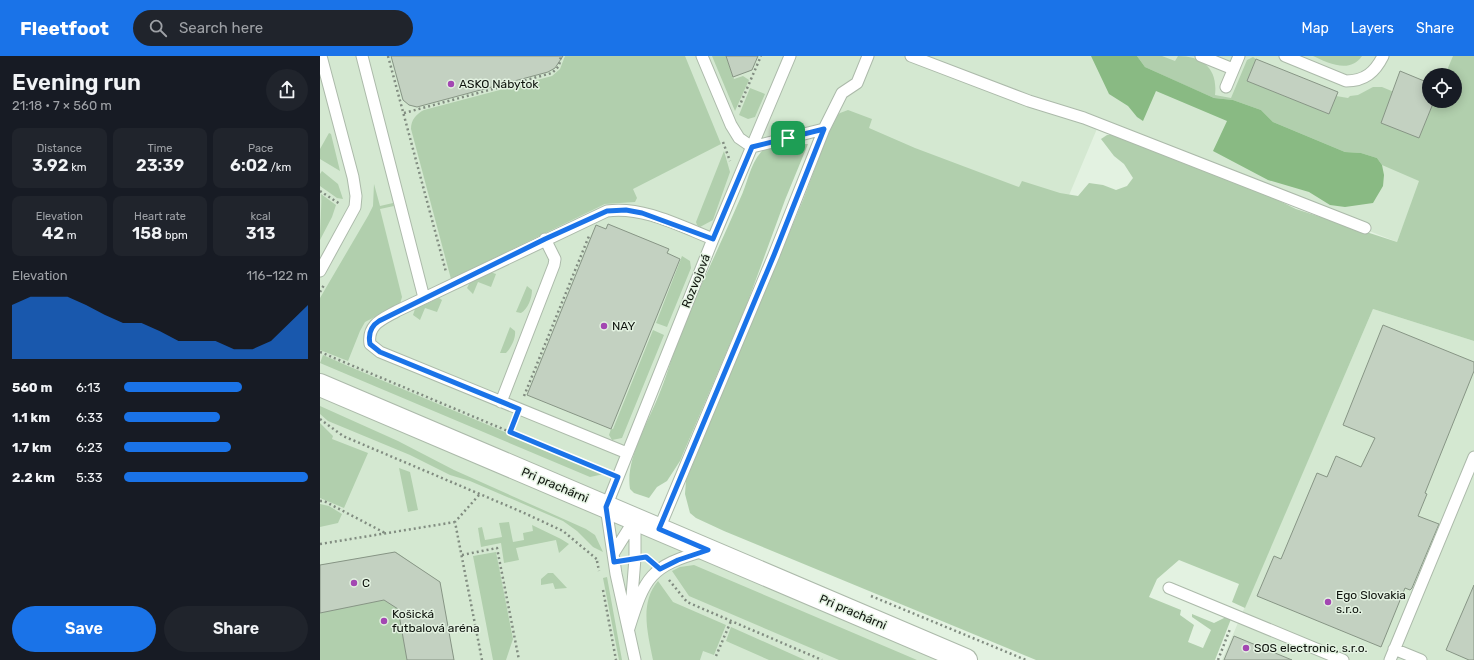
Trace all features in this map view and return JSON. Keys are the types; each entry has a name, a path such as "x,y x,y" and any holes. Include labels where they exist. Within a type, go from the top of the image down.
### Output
{"street":[{"name":"Pri prachárni","path":"320,385 966,660"}],"lane":[{"path":"320,271 355,206 356,196 353,176 321,56"},
{"path":"362,56 424,298"},
{"path":"702,56 731,125 739,138 752,147 824,129"},
{"name":"Rozvojová","path":"606,507 713,239 790,56"},
{"path":"659,529 774,255 824,129 842,93 857,83 868,56"},
{"path":"911,56 1029,101 1084,118 1365,228"},
{"path":"1201,56 1233,69"},
{"path":"1226,87 1239,56"},
{"path":"1285,56 1346,81 1364,78 1373,72 1383,56"},
{"path":"627,453 380,352 370,344 370,332 374,324 424,298 598,214 614,210 635,211 713,239"},
{"path":"501,402 554,265 555,259 545,239"},
{"path":"1390,660 1474,457"},
{"path":"606,507 614,558 635,660"},
{"path":"614,558 635,519"},
{"path":"629,629 635,558 635,519"},
{"path":"629,629 643,587 649,577 660,569 678,560 708,550"},
{"path":"1169,588 1343,660"},
{"path":"1394,649 1421,660"}],"path":[{"path":"388,56 450,286"},
{"path":"404,113 552,73 559,66 561,56"},
{"path":"731,125 761,56"},
{"path":"320,191 340,204"},
{"path":"510,432 598,214"},
{"path":"320,352 618,477"},
{"path":"320,419 344,436 563,531 578,542 597,561 600,576"},
{"path":"320,544 455,522 480,495"},
{"path":"320,501 324,501 385,533"},
{"path":"455,522 482,660"},
{"path":"462,555 497,548 519,660"},
{"path":"597,561 614,558"},
{"path":"660,569 687,602 822,660"},
{"path":"602,584 616,660"},
{"path":"1218,660 1236,615"},
{"path":"716,656 731,621"}],"shaded area":[{"path":"320,56 1469,56 1460,68 1422,68 1422,108 1448,108 1397,242 1099,124 1051,238 824,129 752,147 606,507 966,660 320,660"},
{"path":"565,56 685,56 721,144 633,189 637,198 635,202 605,204 451,279 411,129 413,120 416,115 424,110 552,76 560,69"},
{"path":"712,56 726,56 734,79 743,76 749,80 735,111"},
{"path":"1137,56 1162,56 1175,61 1178,56 1195,58 1201,61 1211,71 1214,78 1215,95 1231,98 1247,60 1253,57 1256,59 1247,81 1329,114 1336,96 1348,98 1350,96 1358,95 1373,87 1382,87 1394,92 1419,138 1431,108 1462,108 1462,68 1448,68 1453,56 1474,56 1474,341 1373,309 1245,608 1232,602 1239,584 1179,560 1157,579 1149,597 1181,610 1180,615 1194,625 1188,642 1203,648 1211,630 1192,617 1192,614 1214,623 1226,617 1231,619 1215,660 1036,660 724,531 696,518 690,513 685,494 686,480 803,200 834,118 840,113 848,110 872,119 869,128 915,148 1019,187 1022,181 1060,193 1078,196 1089,183 1103,185 1116,190 1127,186 1133,178 1124,164 1114,156 1101,139 1107,135 1119,135 1166,156 1257,190 1296,209 1397,242 1419,181 1382,165 1377,158 1361,153 1345,152 1273,122 1261,110 1233,100 1214,98 1145,67"},
{"path":"1313,56 1362,56 1351,65 1345,66 1332,64"},
{"path":"750,88 765,94 755,117 748,119 739,115"},
{"path":"329,133 331,134 340,171 320,159 320,149"},
{"path":"783,144 808,144 785,200 747,304 680,461 667,481 657,487 649,498 634,493 630,489 629,477 634,453 663,384 684,324 742,193 754,162 765,148 771,146"},
{"path":"724,151 730,172 713,220 700,227 696,222"},
{"path":"322,171 338,184 343,199 337,198 320,186 320,174"},
{"path":"374,184 380,206 393,203 394,206 380,209 402,297 400,304 365,322 348,361 320,350 320,298 373,206"},
{"path":"321,194 336,205 332,217 320,240 321,202"},
{"path":"682,256 690,261 691,268 667,327 656,323"},
{"path":"490,272 496,274 491,287 478,282 473,294 467,288 470,282"},
{"path":"527,286 532,290 529,303 526,309 521,313 516,312"},
{"path":"439,298 442,300 437,312 425,308 420,320 413,315 415,309"},
{"path":"1373,309 1474,341 1474,660 1222,660"},
{"path":"510,327 515,331 513,343 506,353 500,353"},
{"path":"653,330 664,335 622,438 612,440 609,435 611,429 613,429"},
{"path":"323,355 604,474 590,477 320,363"},
{"path":"320,406 398,441 454,470 586,529 595,535 603,552 593,547 577,531 563,521 470,481 450,475 410,455 328,421 320,414"},
{"path":"320,423 333,436 332,439 368,453 344,508 320,498"},
{"path":"399,468 410,472 418,510 408,512"},
{"path":"320,504 329,506 342,514 338,523 320,527"},
{"path":"509,522 513,542 524,540 523,533 533,531 532,525 569,544 559,553 556,540 516,548 519,560 504,563 501,543 481,547 478,528 482,527 485,540 502,537 499,523"},
{"name":"Košická futbalová aréna","path":"396,552 440,583 454,660 320,660 320,565"},
{"path":"496,552 513,639 506,660 493,660 473,556"},
{"path":"694,565 917,660 839,660 689,596 672,571 680,567"},
{"path":"548,573 553,573 567,588 555,589 553,583 541,585 541,579"},
{"path":"607,577 622,660 619,660 603,578"},
{"path":"658,581 673,602 726,625 714,655 703,651 700,660 653,660 646,619 648,599"},
{"path":"731,627 805,660 769,660 726,641"}],"green space":[{"path":"1091,56 1137,56 1145,67 1214,98 1233,100 1261,110 1273,122 1345,152 1361,153 1377,158 1382,165 1384,175 1383,186 1373,203 1345,207 1330,205 1309,192 1268,180 1213,151 1227,121 1156,91 1143,121 1137,117 1128,106 1109,94"}],"building":[{"name":"ASKO Nábytok","path":"391,56 563,56 555,68 548,72 417,107 409,105 403,100"},
{"path":"726,56 758,56 752,70 733,77"},
{"path":"1256,59 1338,92 1329,114 1247,81"},
{"path":"1400,71 1422,80 1422,108 1431,108 1419,138 1381,123"},
{"name":"NAY","path":"608,224 669,249 667,253 680,259 611,429 527,395 596,225 606,229"},
{"path":"1383,325 1474,362 1474,371 1425,493 1427,494 1418,516 1439,524 1412,588 1410,590 1405,588 1381,647 1257,596 1274,556 1281,559 1317,473 1327,477 1336,456 1361,467 1375,438 1343,425"},
{"name":"Košická futbalová aréna","path":"395,552 440,582 454,660 407,660 398,609 384,600 320,613 320,565"},
{"path":"1474,585 1474,660 1469,660 1446,650"},
{"name":"SOS electronic, s.r.o.","path":"1234,636 1292,660 1224,660"}],"place":[{"name":"ASKO Nábytok","path":"451,84"},
{"name":"NAY","path":"604,326"},
{"name":"C","path":"354,583"},
{"name":"Ego Slovakia s.r.o.","path":"1328,602"},
{"name":"Košická futbalová aréna","path":"384,621"},
{"name":"SOS electronic, s.r.o.","path":"1246,648"}],"route":[{"path":"824,129 813,153 774,255 659,529 708,550 678,560 660,569 646,557 614,562 606,507 618,477 550,450 510,432 519,409 380,352 373,348 370,344 370,332 374,324 379,321 545,239 607,211 635,211 713,239 752,147 788,138 824,129"}]}
